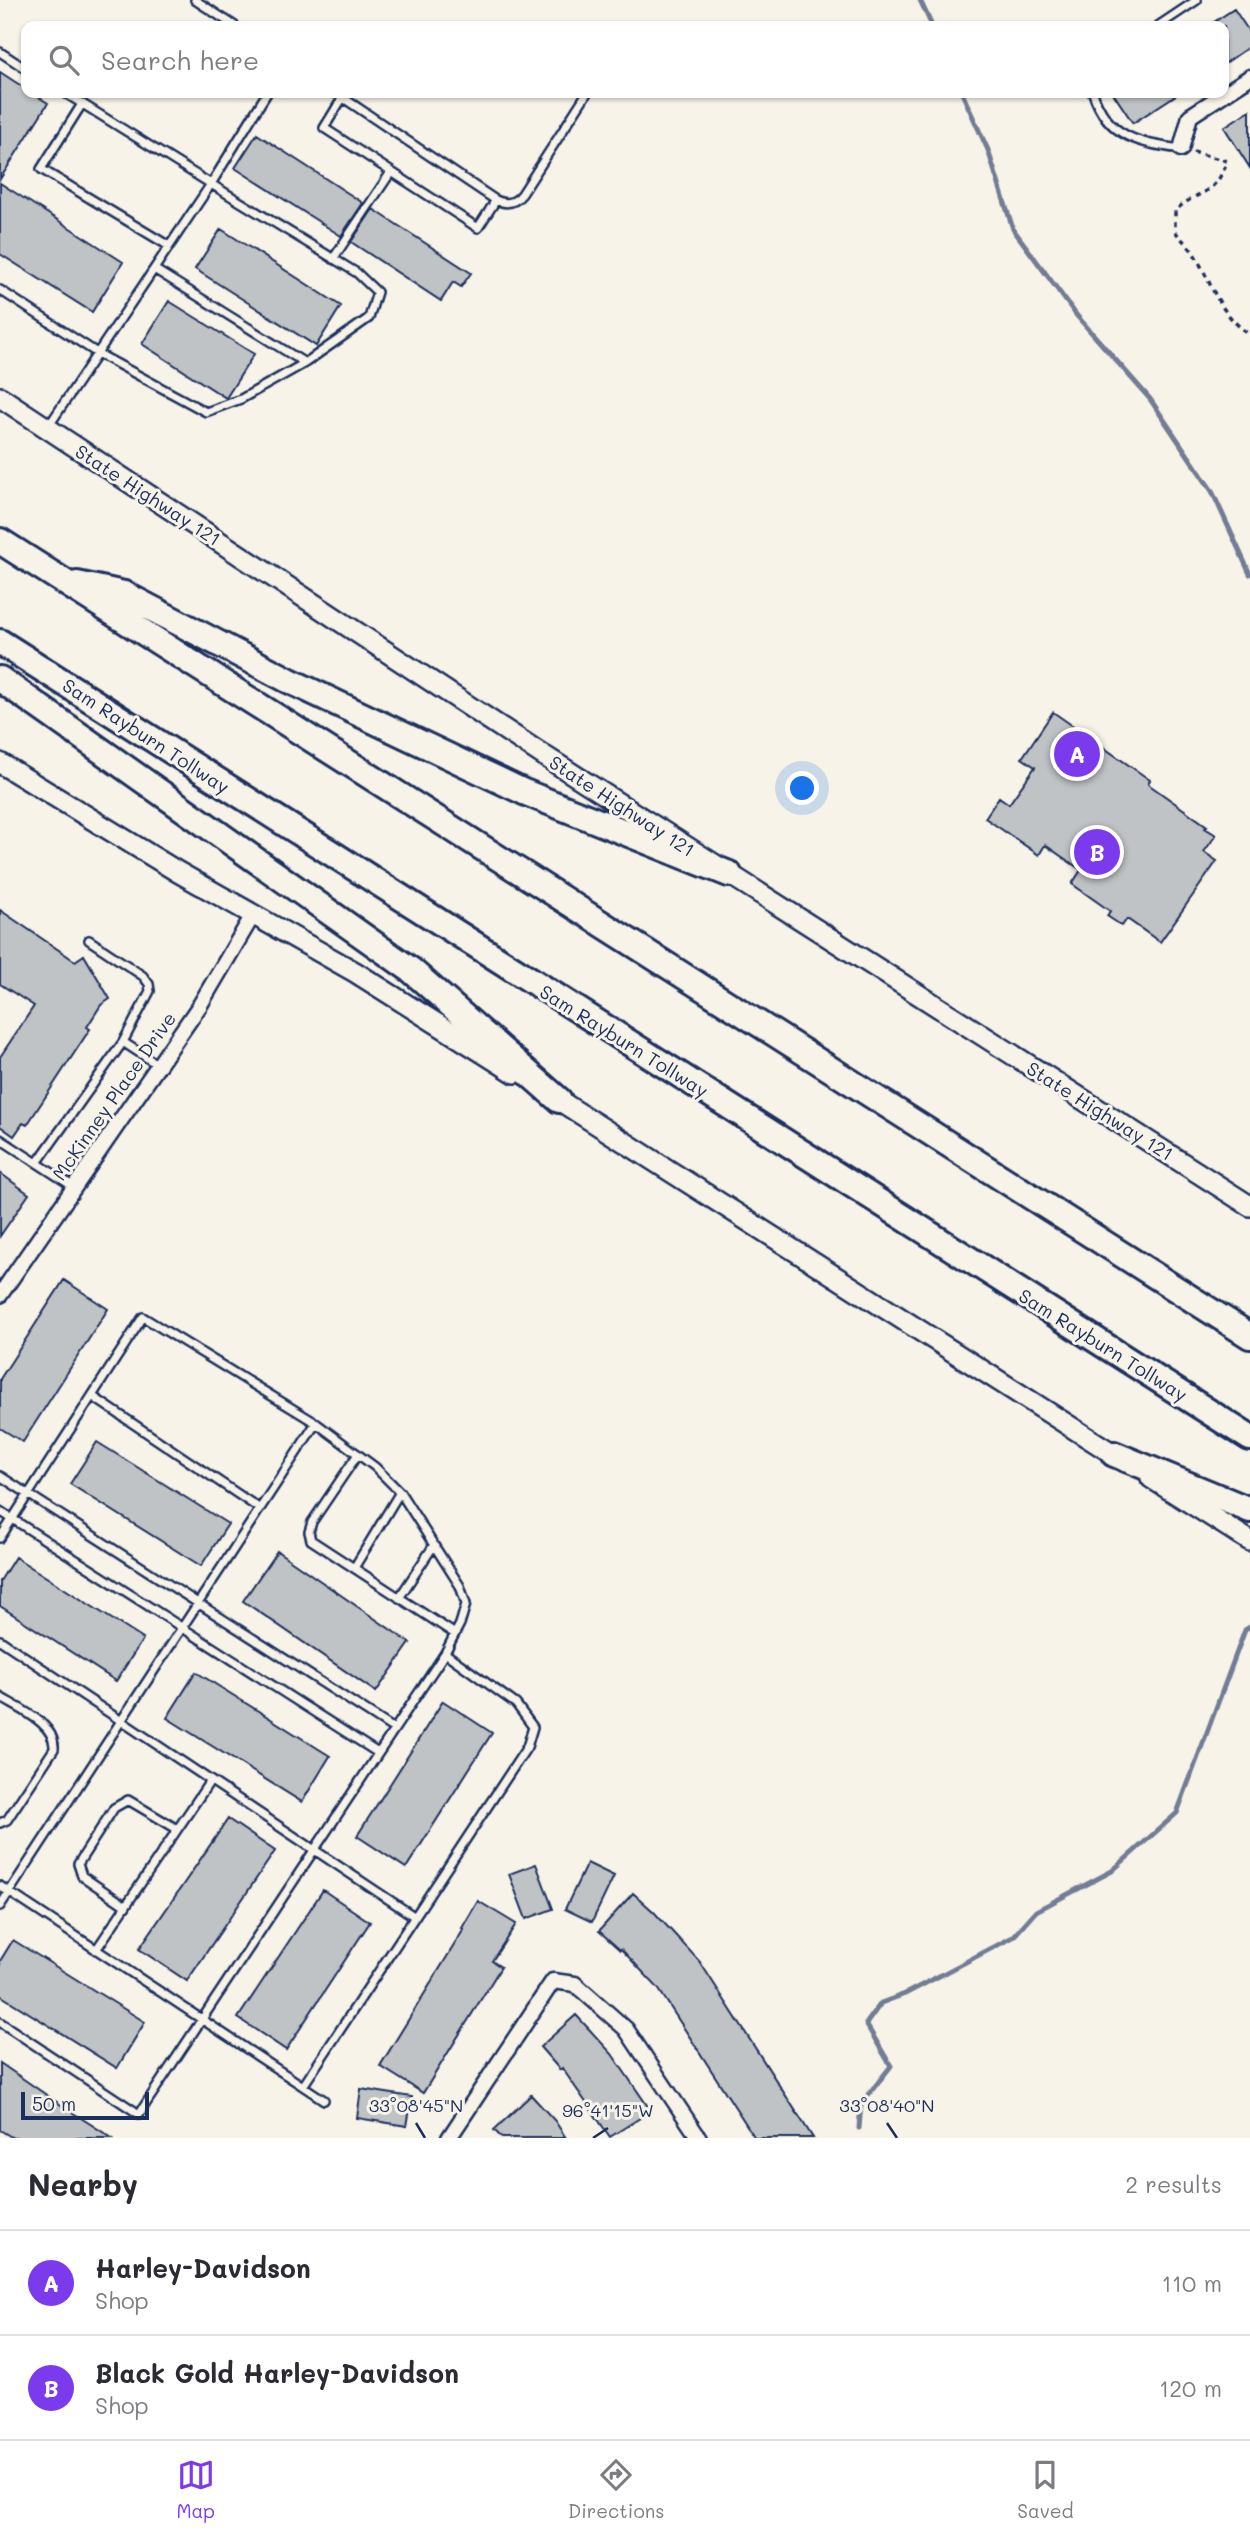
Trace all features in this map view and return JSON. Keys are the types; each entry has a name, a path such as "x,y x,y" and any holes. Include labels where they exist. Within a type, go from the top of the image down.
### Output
{"highway":[{"path":"0,541 1250,1336"},
{"path":"63,581 124,594 288,680 524,792 729,874"},
{"name":"Sam Rayburn Tollway","path":"0,642 1250,1438"},
{"path":"0,679 411,970 559,1100"},
{"path":"1114,1454 1250,1510"}],"main road":[{"name":"State Highway 121","path":"0,397 534,749 1250,1206"},
{"path":"0,763 253,915 355,972 1250,1541"}],"street":[{"path":"1229,91 1250,77"},
{"path":"1181,149 1190,116 1218,98"},
{"name":"McKinney Place Drive","path":"0,1295 200,1005 253,915"},
{"path":"449,2138 553,1981 575,1984 626,2029 699,2138"}],"lane":[{"path":"195,0 227,21"},
{"path":"1166,21 1197,0"},
{"path":"0,52 21,66"},
{"path":"0,290 97,353 206,412 242,399 305,363 369,318 377,292 356,273 73,98"},
{"path":"47,428 211,184 264,98"},
{"path":"338,98 324,128 391,172 478,228 496,200"},
{"path":"343,98 496,200 506,204 518,199 584,98"},
{"path":"1096,98 1107,119 1125,136 1140,143 1181,149"},
{"path":"82,104 41,169 169,246"},
{"path":"333,259 391,172"},
{"path":"154,269 305,363"},
{"path":"37,1163 122,1042 150,991 143,976 89,940"},
{"path":"122,1042 158,1065"},
{"path":"0,1139 74,1187"},
{"path":"0,1538 143,1317 316,1423 375,1466 400,1492 460,1586 466,1604 445,1653 139,2114 0,2022"},
{"path":"92,1396 260,1508"},
{"path":"0,1906 316,1423"},
{"path":"358,1454 312,1522 309,1532 311,1540 455,1634"},
{"path":"0,1476 394,1729"},
{"path":"354,1569 400,1492"},
{"path":"0,1511 378,1754"},
{"path":"399,1598 434,1545"},
{"path":"0,1640 415,1917"},
{"path":"303,2086 527,1747 533,1727 516,1704 445,1653"},
{"path":"0,1697 48,1728 55,1739 54,1749 7,1820 0,1823"},
{"path":"96,1950 210,1781"},
{"path":"126,1906 82,1876 78,1864 114,1808 128,1800 177,1829"},
{"path":"0,1886 324,2100"}],"path":[{"path":"1181,149 1227,162 1216,185 1182,204 1175,211 1175,231 1191,249 1215,297 1250,335"}],"building":[{"path":"1234,9 1250,33 1250,46 1229,61 1229,21 1216,21"},
{"path":"0,72 21,86 21,98 40,98 48,103 0,179"},
{"path":"1116,98 1171,98 1133,123"},
{"path":"1250,110 1250,168 1224,127"},
{"path":"257,134 363,203 341,236 235,168"},
{"path":"0,183 123,262 92,312 0,254"},
{"path":"373,209 471,273 461,287 453,282 441,301 351,242"},
{"path":"221,229 341,306 316,346 195,269"},
{"path":"169,301 254,354 226,398 142,344"},
{"path":"1053,712 1150,780 1148,784 1216,835 1204,852 1217,861 1160,942 1127,919 1122,926 1107,916 1110,911 1072,884 1081,870 1045,845 1039,855 985,818 999,797 1009,804 1035,767 1022,758"},
{"path":"0,910 75,961 84,955 110,999 101,1005 87,1027 90,1029 27,1125 23,1123 14,1136 0,1126 0,1057 34,1006 0,984"},
{"path":"0,1173 29,1194 0,1236"},
{"path":"64,1280 108,1309 23,1442 0,1428 0,1379"},
{"path":"97,1442 228,1524 201,1566 70,1484"},
{"path":"277,1551 410,1643 376,1692 243,1601"},
{"path":"15,1557 143,1639 116,1681 0,1606 0,1581"},
{"path":"196,1672 330,1756 302,1802 167,1718"},
{"path":"443,1701 492,1733 406,1868 357,1836"},
{"path":"228,1819 275,1851 187,1981 139,1949"},
{"path":"587,1863 614,1876 592,1922 565,1909"},
{"path":"536,1864 553,1909 526,1919 509,1874"},
{"path":"323,1890 370,1922 286,2050 238,2018"},
{"path":"633,1893 700,1962 813,2138 755,2138 658,1988 621,1949 599,1931"},
{"path":"478,1901 516,1924 492,1961 501,1967 423,2093 380,2066 464,1929 462,1928"},
{"path":"13,1940 145,2022 117,2068 0,1995 0,1961"},
{"path":"576,2015 612,2054 651,2111 610,2137 562,2068 560,2070 540,2047"},
{"path":"0,2063 112,2138 13,2138 0,2130"},
{"path":"361,2089 412,2097 407,2126 357,2118"},
{"path":"531,2095 555,2121 566,2138 502,2138 494,2130"}],"waterway":[{"path":"920,0 930,21"},
{"path":"964,98 988,150 1013,229 1077,316 1150,399 1212,491 1250,574"},
{"path":"859,2128 861,2104 891,2066 866,2024 881,2003 905,1994 1013,1937 1036,1911 1112,1871 1177,1813 1245,1630 1250,1627"}],"place":[{"name":"Harley-Davidson","path":"1077,754"},
{"name":"Black Gold Harley-Davidson","path":"1097,852"}]}
